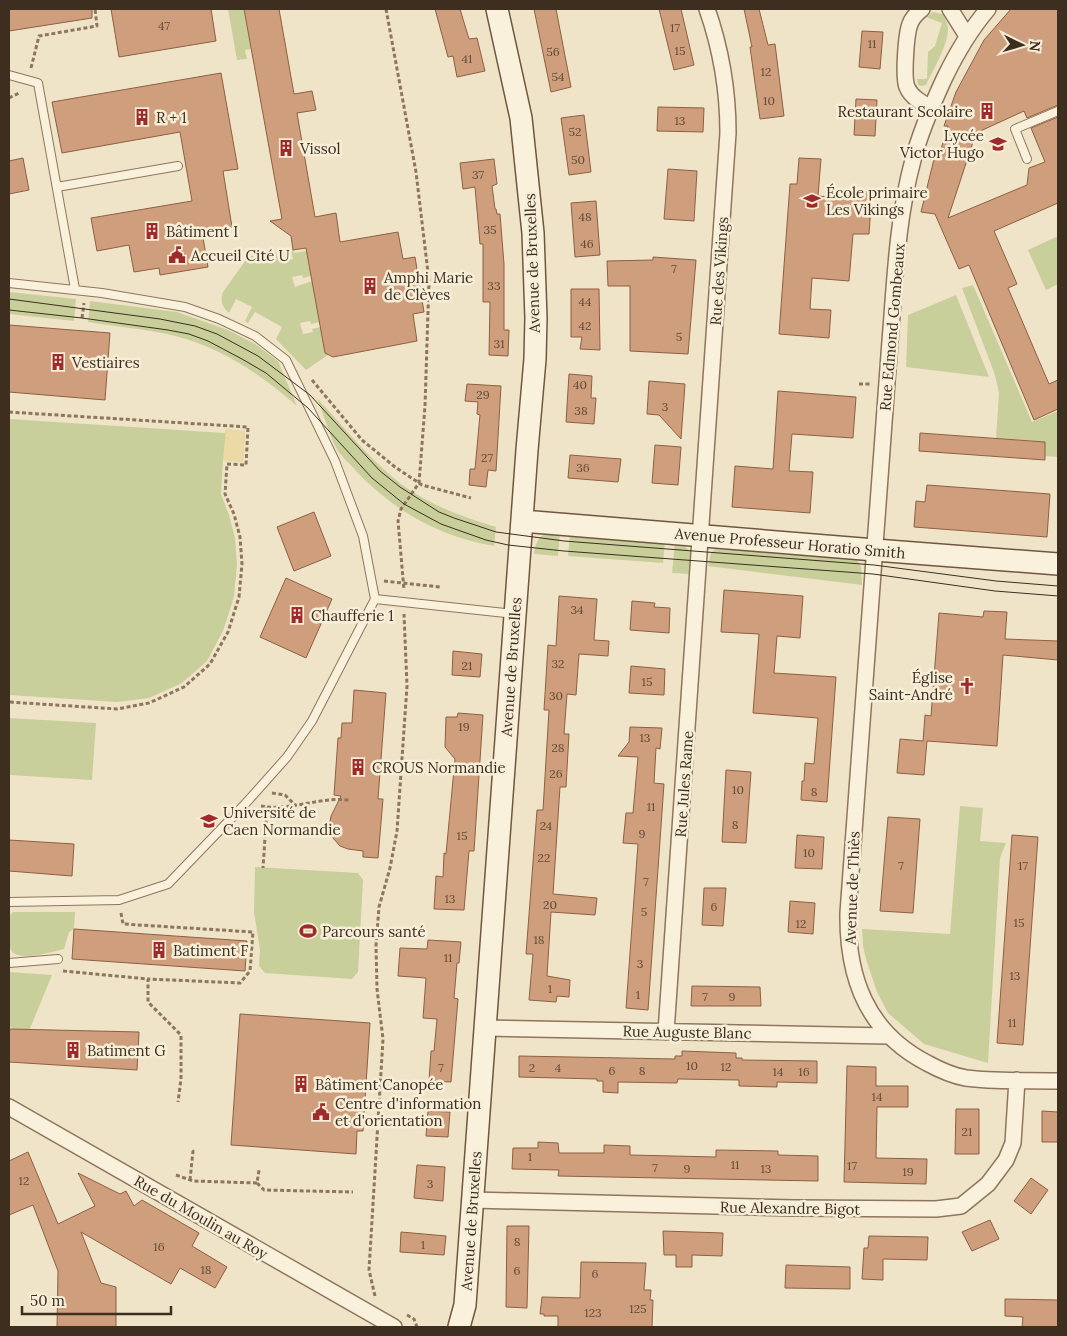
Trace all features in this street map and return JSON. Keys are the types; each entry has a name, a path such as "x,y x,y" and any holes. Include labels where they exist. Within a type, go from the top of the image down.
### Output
{"street":[{"name":"Avenue de Bruxelles","path":"459,1327 465,1305 536,318 533,233 521,118 497,9"},
{"name":"Rue des Vikings","path":"701,536 728,133 726,86 721,57 707,9"},
{"path":"922,9 914,16 910,24 906,75 907,87 912,94 930,108"},
{"path":"950,9 967,36"},
{"name":"Rue Edmond Gombeaux","path":"875,550 898,251 904,204 913,160 930,108 949,69 967,36 988,9"},
{"name":"Avenue Professeur Horatio Smith","path":"522,521 1058,564"},
{"name":"Rue Jules Rame","path":"666,1032 701,536"},
{"name":"Avenue de Thiès","path":"875,550 849,904 848,943 857,986 888,1036 919,1059 935,1067 965,1078 1058,1081"},
{"name":"Rue Auguste Blanc","path":"485,1028 888,1036"},
{"name":"Rue Alexandre Bigot","path":"473,1200 795,1208 936,1209 961,1206 988,1184 1006,1160 1013,1143 1017,1080"},
{"name":"Rue du Moulin au Roy","path":"9,1107 394,1327"}],"lane":[{"path":"9,75 38,83 75,289"},
{"path":"1026,159 1015,129 1058,111"},
{"path":"56,187 178,166"},
{"path":"9,282 75,289 185,307 219,319 255,336 286,360 338,469 364,536 375,598 312,721 287,757 168,884 118,900 9,902"},
{"path":"375,598 515,614"},
{"path":"9,963 58,959"}],"path":[{"path":"28,80 39,36 97,26 94,9"},
{"path":"377,1300 373,1293 369,1270 383,1039 377,989 376,946 379,907 390,868 397,831 407,686 404,584 398,521 402,509 419,483 425,406 429,281 416,172 386,9"},
{"path":"286,360 314,382 362,440 395,467 419,483 471,498"},
{"path":"859,384 874,385"},
{"path":"9,412 248,427 246,465 227,464 225,494 234,514 240,537 242,564 239,597 228,632 210,664 184,687 149,703 117,709 9,702"},
{"path":"372,580 440,588"},
{"path":"257,791 285,794 296,806"},
{"path":"245,804 267,807 296,806 332,798 349,800"},
{"path":"263,868 267,807"},
{"path":"58,959 60,971 148,979 240,983 250,971 253,932 123,924 118,900"},
{"path":"148,979 148,1002 180,1035 181,1079 178,1102"},
{"path":"190,1180 192,1149"},
{"path":"257,1183 259,1170"},
{"path":"176,1175 190,1180 257,1183 264,1190 353,1192"},
{"path":"399,1312 414,1320 417,1327"}],"green space":[{"path":"228,9 244,9 251,49 245,50 247,59 237,60"},
{"path":"933,12 943,14 948,25 946,42 926,85 921,86 918,85 917,79 927,78 928,52 935,46 942,23 926,17"},
{"path":"1058,236 1058,284 1046,290 1028,250"},
{"path":"291,250 294,253 307,251 311,276 303,278 302,275 292,277 295,287 312,281 320,322 311,324 310,321 300,323 303,334 313,332 312,329 321,327 328,355 306,370 276,339 282,327 255,312 248,323 245,321 252,307 236,299 229,313 223,306 222,301 223,292 248,257 276,252 279,262 293,259"},
{"path":"973,285 1032,422 1058,411 1058,457 1045,456 1045,442 996,438 999,393 995,375 962,288"},
{"path":"9,292 76,299 74,321 9,314"},
{"path":"956,295 989,377 906,367 908,315"},
{"path":"90,301 177,312 228,330 255,344 278,361 297,406 241,364 193,341 143,330 88,322"},
{"path":"317,398 368,454 401,484 447,510 496,527 494,546 474,542 437,529 402,510 386,498 356,471 338,451"},
{"path":"9,419 225,433 226,429 245,431 243,462 223,460 221,494 235,538 237,564 234,597 223,631 207,661 182,683 149,698 117,702 9,695"},
{"path":"560,532 558,556 534,554 541,537 548,533"},
{"path":"570,533 665,540 663,563 568,556"},
{"path":"675,542 681,543 690,551 690,574 672,573"},
{"path":"715,549 855,557 861,566 862,585 708,566 711,553"},
{"path":"9,718 96,723 92,780 9,775"},
{"path":"960,806 983,808 980,841 1006,843 1000,858 988,1063 924,1044 888,1013 877,992 863,946 862,929 950,934"},
{"name":"Parcours santé","path":"255,867 358,873 363,880 358,972 352,979 265,973 259,966 260,950 254,912"},
{"path":"13,912 75,912 74,929 69,932 64,949 34,956 19,955 13,953 9,944 9,916"},
{"path":"9,972 52,975 29,1031 13,1029 9,1026"}],"sand":[{"path":"226,429 245,431 243,462 223,460"}],"building":[{"path":"9,9 92,9 92,18 9,31"},
{"path":"111,9 211,9 216,41 119,57"},
{"path":"244,9 279,9 294,94 312,91 316,110 297,113 315,217 336,213 340,242 398,232 403,259 415,257 424,312 413,314 417,341 333,357 325,353 306,248 293,250 291,236 270,221 282,219"},
{"path":"435,9 460,9 469,39 477,38 485,71 457,77 453,56 448,57"},
{"path":"534,9 556,9 571,87 551,92"},
{"path":"659,9 681,9 694,65 674,70"},
{"path":"744,9 759,9 768,45 775,44 784,116 760,119 750,47 752,47"},
{"path":"1011,9 1058,9 1058,105 1027,118 1024,111 976,133 948,218 1027,185 1029,168 1045,162 1031,128 1058,117 1058,203 994,231 1017,284 1008,288 1049,384 1058,380 1058,409 1034,420 969,265 959,269 935,214 921,212 934,159 938,159 948,126 944,126 956,92 984,40"},
{"path":"862,31 883,32 880,69 859,67"},
{"path":"221,73 238,169 223,171 232,227 202,232 208,267 160,275 159,268 134,272 129,245 97,251 91,218 192,201 180,132 62,153 52,102"},
{"path":"856,99 877,100 875,136 854,135"},
{"path":"658,107 704,108 703,132 657,131"},
{"path":"584,115 591,172 569,175 561,118"},
{"path":"23,158 29,190 9,194 9,161"},
{"path":"799,158 821,159 818,196 854,199 855,191 872,192 869,234 853,234 849,281 812,278 810,309 831,310 829,338 779,334 790,184 797,184"},
{"path":"494,159 497,184 492,186 495,209 497,214 500,214 504,264 504,330 509,330 508,356 489,355 490,302 483,302 483,244 480,244 475,187 463,189 460,163"},
{"path":"668,169 697,171 694,221 664,219"},
{"path":"596,201 600,255 575,257 571,203"},
{"path":"653,257 696,260 688,354 630,351 630,286 608,286 607,261 653,260"},
{"path":"571,289 599,289 600,350 580,349 582,337 571,337"},
{"name":"Vestiaires","path":"9,325 110,333 105,400 9,392"},
{"path":"569,374 592,376 591,398 596,398 594,424 566,422"},
{"path":"649,381 685,384 681,439 659,415 647,414"},
{"path":"467,384 501,386 496,471 488,470 486,487 469,485 470,469 475,469 480,415 477,414 478,402 465,401"},
{"path":"778,391 856,397 853,438 792,434 789,471 813,472 810,513 732,507 735,466 773,469"},
{"path":"920,433 1045,442 1045,460 919,451"},
{"path":"655,445 681,447 678,485 652,483"},
{"path":"570,455 621,459 618,482 568,478"},
{"path":"927,485 1050,494 1047,537 914,527 916,501 925,502"},
{"path":"314,512 331,556 294,571 277,527"},
{"name":"Chaufferie 1","path":"286,578 332,599 306,658 260,637"},
{"path":"724,590 803,596 800,638 777,636 774,673 836,677 827,802 801,800 805,763 814,764 818,718 753,713 759,634 721,632"},
{"path":"559,596 597,599 594,640 609,641 608,656 579,654 576,695 567,694 564,734 569,734 566,787 560,787 553,894 597,898 595,915 551,912 547,976 570,980 569,997 557,996 556,1002 529,1000 533,954 526,954 537,810 543,810 549,710 544,710 548,645 556,646"},
{"path":"632,601 655,603 654,607 670,608 669,633 630,630"},
{"name":"Église Saint-André","path":"984,611 1007,612 1005,639 1058,641 1058,660 1003,655 997,746 927,741 924,775 897,773 900,739 923,741 925,715 931,716 939,613 983,617"},
{"path":"453,651 482,654 480,677 452,675"},
{"path":"631,666 665,669 664,695 629,693"},
{"name":"CROUS Normandie","path":"354,690 386,693 378,799 383,799 378,858 363,857 363,851 340,846 333,838 329,828 331,816 341,796 334,795 338,738 341,738 342,723 352,723"},
{"path":"458,713 483,715 474,851 469,851 464,910 434,909 436,876 443,877 455,759 445,747 446,717 457,717"},
{"path":"630,727 662,728 660,749 656,748 654,783 664,784 648,1010 626,1008 638,844 623,843 626,813 633,813 638,757 618,756 629,742"},
{"path":"726,770 751,772 746,843 722,842"},
{"path":"888,817 920,819 913,913 880,911"},
{"path":"797,835 824,837 822,869 795,868"},
{"path":"1012,835 1038,837 1023,1045 997,1043"},
{"path":"9,840 74,844 72,876 9,871"},
{"path":"704,888 726,888 723,926 702,925"},
{"path":"790,901 815,903 813,934 788,932"},
{"name":"Batiment F","path":"74,929 247,941 245,971 72,959"},
{"path":"428,940 461,942 454,998 458,999 451,1082 429,1081 431,1051 434,1051 437,1019 423,1018 426,978 398,976 400,948 427,949"},
{"path":"692,986 760,987 761,1006 691,1006"},
{"name":"Bâtiment Canopée","path":"240,1014 370,1023 363,1131 357,1131 356,1154 231,1145"},
{"name":"Batiment G","path":"9,1029 139,1032 137,1070 9,1062"},
{"path":"682,1051 736,1053 736,1058 742,1058 742,1060 817,1061 817,1083 777,1082 777,1087 739,1086 739,1080 678,1079 677,1083 618,1082 618,1093 603,1092 603,1081 597,1081 597,1079 519,1077 519,1056 675,1059 675,1056 682,1056"},
{"path":"847,1066 876,1067 876,1086 908,1086 908,1107 877,1107 876,1158 927,1159 926,1184 844,1182"},
{"path":"956,1109 979,1109 979,1154 955,1154"},
{"path":"428,1111 450,1112 448,1137 426,1136"},
{"path":"1042,1111 1058,1112 1058,1142 1042,1142"},
{"path":"538,1142 558,1143 559,1153 604,1153 604,1145 630,1146 630,1155 716,1157 716,1150 778,1151 778,1155 818,1156 818,1181 558,1176 559,1170 512,1169 513,1148 538,1148"},
{"path":"28,1152 58,1224 95,1206 78,1173 120,1194 126,1191 134,1206 142,1200 199,1233 192,1246 227,1267 215,1288 180,1268 171,1284 81,1232 101,1283 116,1287 116,1327 57,1327 58,1271 33,1205 9,1215 9,1161"},
{"path":"417,1165 445,1167 443,1201 414,1198"},
{"path":"1031,1178 1048,1190 1031,1214 1014,1201"},
{"path":"990,1220 999,1239 972,1251 962,1232"},
{"path":"507,1226 529,1226 527,1308 506,1307"},
{"path":"663,1231 723,1233 722,1256 692,1255 692,1267 676,1267 676,1255 664,1255"},
{"path":"401,1232 446,1236 444,1255 400,1252"},
{"path":"869,1236 928,1237 927,1260 883,1259 883,1280 862,1279 864,1248 868,1248"},
{"path":"581,1262 646,1263 644,1290 651,1290 650,1300 653,1300 652,1327 558,1327 558,1316 544,1316 544,1314 540,1314 542,1297 580,1298"},
{"path":"786,1265 850,1267 850,1289 785,1288"},
{"path":"1005,1299 1058,1300 1058,1327 1022,1327 1023,1317 1005,1316"}],"tram line":[{"path":"9,299 160,319 195,326 217,334 258,356 310,395 380,471 400,487 439,512 496,532 564,541 874,565 996,581 1058,586"},
{"path":"9,310 168,330 189,334 208,341 266,373 308,408 372,478 404,504 441,524 486,540 508,545 564,551 873,574 995,591 1058,596"}],"place":[{"name":"Restaurant Scolaire","path":"987,111"},
{"name":"R + 1","path":"142,117"},
{"name":"Lycée Victor Hugo","path":"998,144"},
{"name":"Vissol","path":"286,148"},
{"name":"École primaire Les Vikings","path":"812,201"},
{"name":"Bâtiment I","path":"152,231"},
{"name":"Accueil Cité U","path":"177,255"},
{"name":"Amphi Marie de Clèves","path":"370,286"},
{"name":"Vestiaires","path":"58,362"},
{"name":"Chaufferie 1","path":"297,615"},
{"name":"Église Saint-André","path":"967,686"},
{"name":"CROUS Normandie","path":"358,767"},
{"name":"Université de Caen Normandie","path":"209,821"},
{"name":"Parcours santé","path":"308,931"},
{"name":"Batiment F","path":"159,950"},
{"name":"Batiment G","path":"73,1050"},
{"name":"Bâtiment Canopée","path":"301,1084"},
{"name":"Centre d'information et d'orientation","path":"321,1112"}]}
